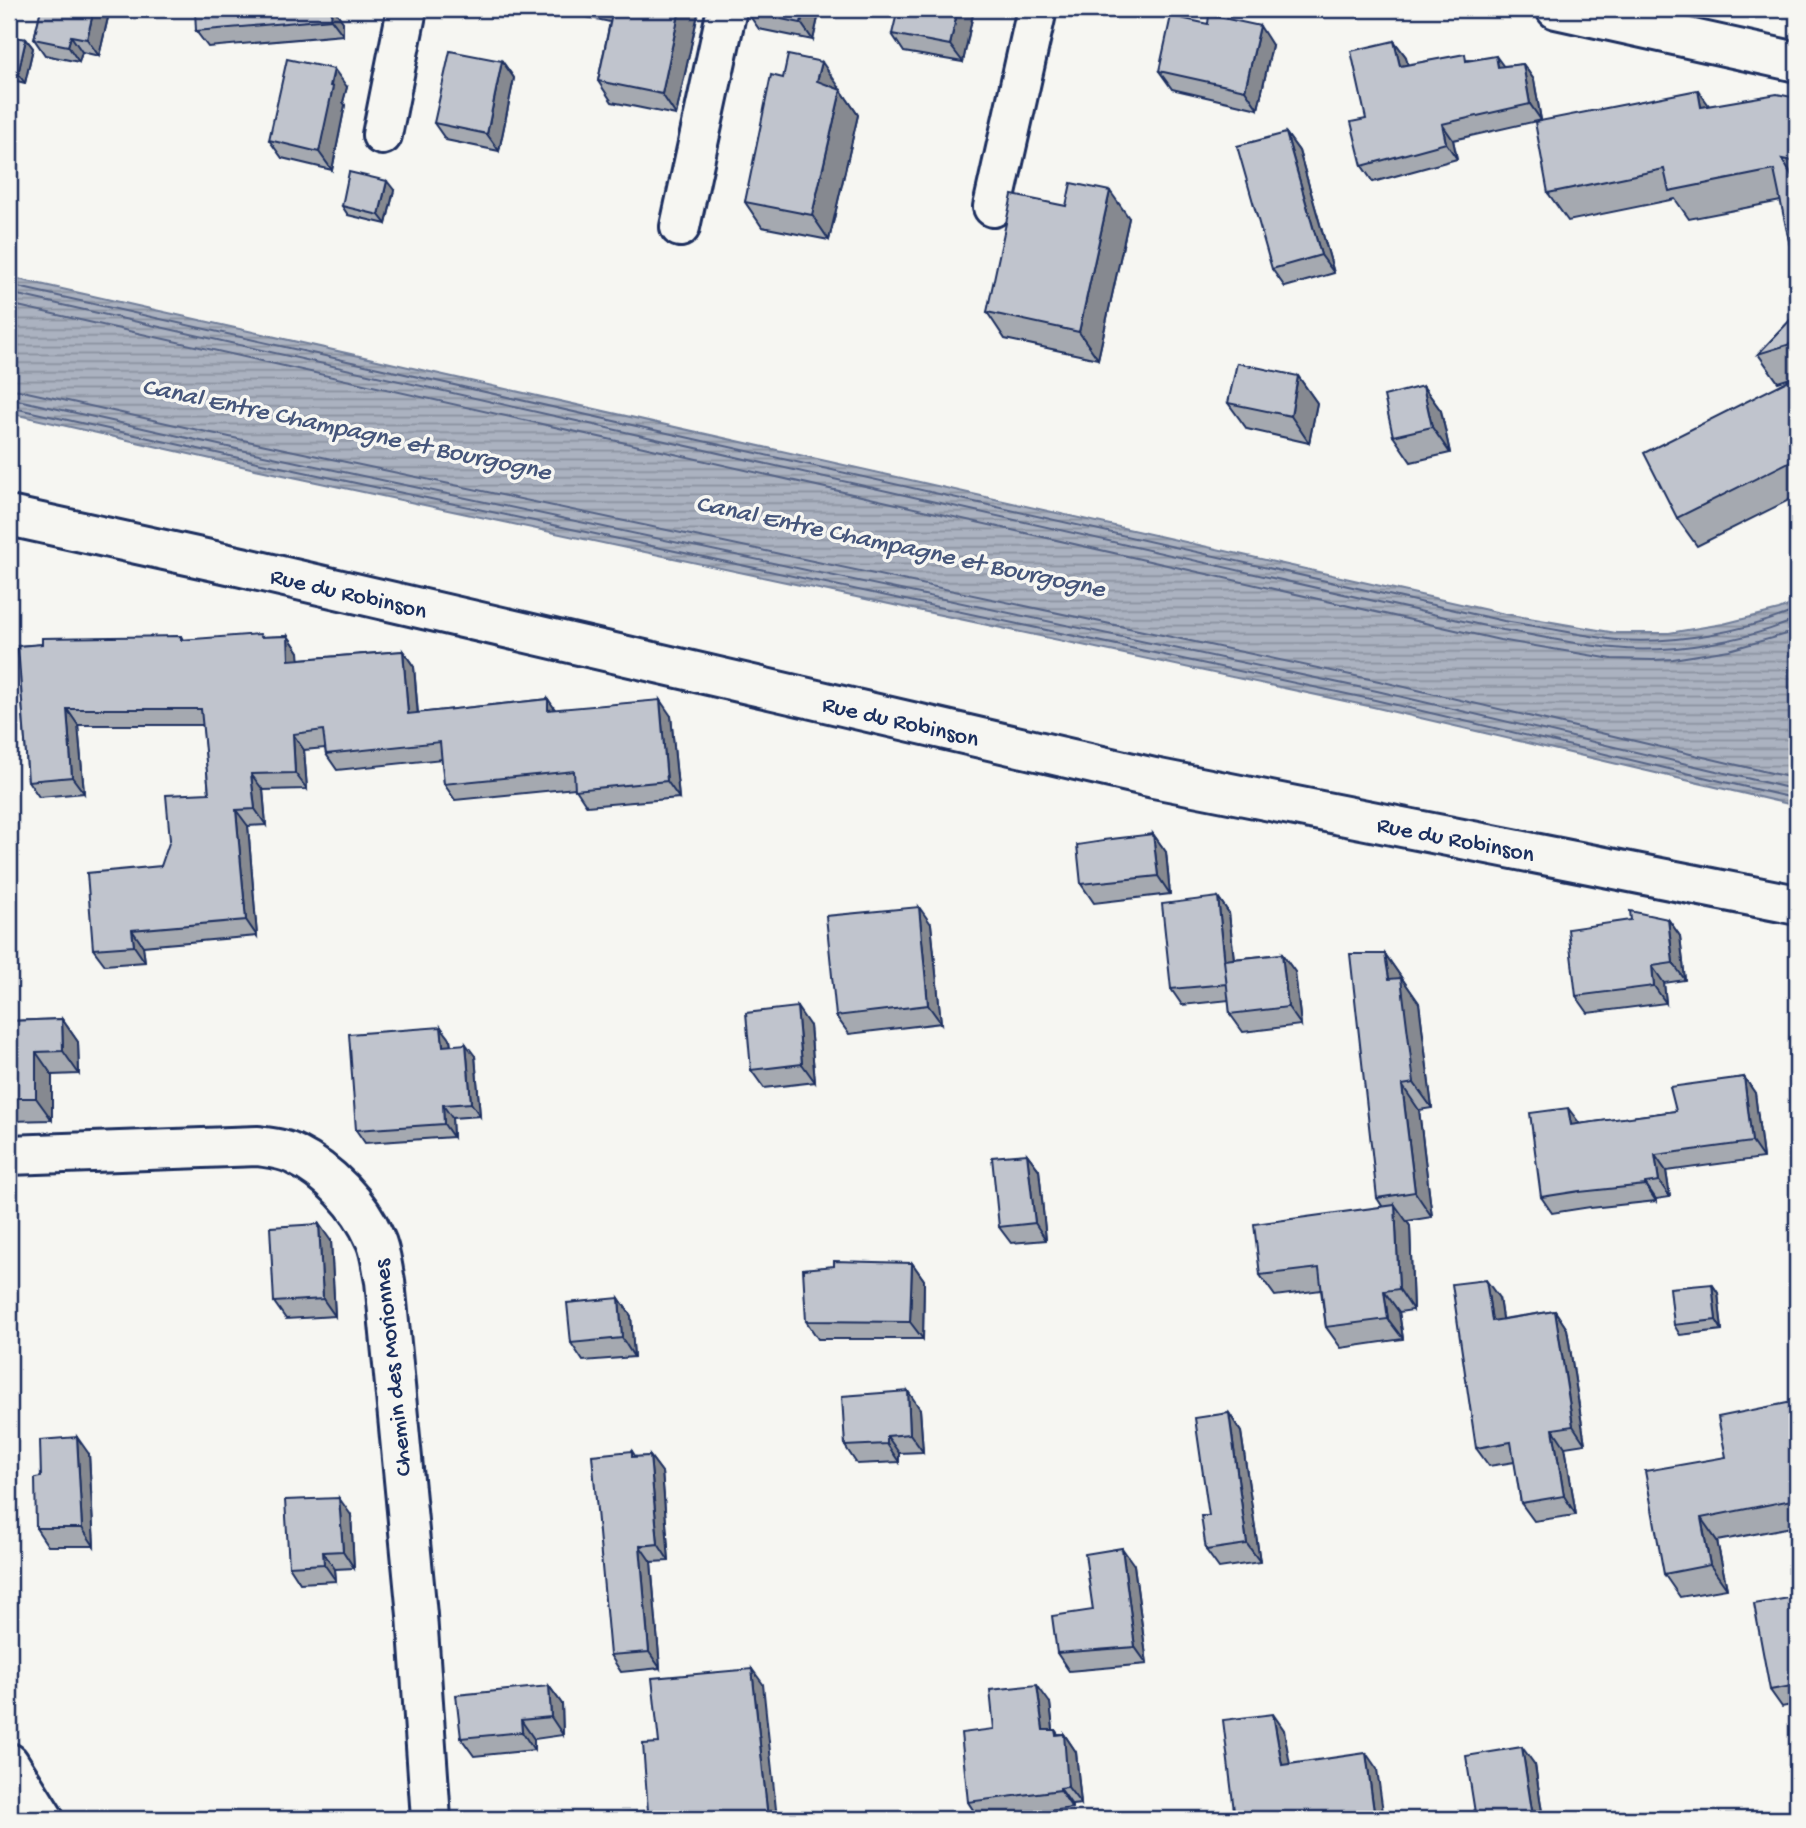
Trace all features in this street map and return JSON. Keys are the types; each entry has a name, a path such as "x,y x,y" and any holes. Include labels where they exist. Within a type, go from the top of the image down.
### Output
{"main road":[{"path":"382,135 407,9"},
{"path":"680,227 727,9"},
{"path":"993,207 1037,9"},
{"path":"1556,9 1797,62"},
{"name":"Rue du Robinson","path":"9,516 242,567 1154,778 1797,905"},
{"name":"Chemin des Morionnes","path":"9,1155 258,1146 293,1153 317,1168 342,1189 361,1214 376,1241 384,1281 417,1615 431,1819"},
{"path":"9,1763 44,1819"}],"water":[{"name":"Canal Entre Champagne et Bourgogne","path":"9,277 1505,614 1616,633 1669,633 1723,624 1779,610 1797,602 1797,806 1373,707 255,469 9,413"}],"building":[{"path":"41,9 94,9 87,39 71,36 68,46 34,39"},
{"path":"195,9 332,9 331,19 196,31"},
{"path":"613,9 680,9 662,94 598,81"},
{"path":"747,9 804,9 801,23 747,12"},
{"path":"898,9 958,9 950,45 892,34"},
{"path":"1209,15 1260,26 1245,90 1159,71 1171,16 1208,24"},
{"path":"9,36 26,39 18,74 9,72"},
{"path":"1394,41 1400,66 1465,54 1466,61 1496,56 1498,67 1523,64 1530,104 1442,124 1446,143 1362,166 1351,122 1366,119 1351,51"},
{"path":"450,51 502,61 487,134 434,123"},
{"path":"788,55 822,62 817,81 841,90 812,215 745,202 771,75 783,78"},
{"path":"287,59 334,69 330,86 333,87 319,152 269,140"},
{"path":"1698,90 1701,107 1777,94 1797,98 1797,162 1782,159 1797,185 1797,279 1774,170 1669,191 1664,169 1548,193 1535,122"},
{"path":"1286,133 1321,255 1272,269 1237,146"},
{"path":"349,172 387,181 379,215 342,206"},
{"path":"1071,183 1110,191 1079,332 987,312 1012,195 1066,206"},
{"path":"1797,313 1797,342 1758,354"},
{"path":"1237,363 1298,376 1291,416 1228,403"},
{"path":"1797,376 1797,458 1677,518 1644,453"},
{"path":"1423,386 1432,427 1393,436 1384,396"},
{"path":"260,634 261,637 288,636 289,660 403,651 408,714 548,699 548,710 660,700 667,781 575,790 574,771 444,784 440,742 326,754 323,730 293,734 295,773 251,774 255,809 236,810 246,920 132,930 134,946 93,949 87,873 161,866 170,840 166,795 209,793 201,709 67,709 72,777 28,781 18,646 42,644 42,638 181,636 181,640"},
{"path":"1153,834 1158,876 1081,884 1077,845"},
{"path":"1218,897 1227,984 1171,989 1162,904"},
{"path":"919,907 928,1005 836,1016 826,916"},
{"path":"1630,911 1668,919 1673,963 1652,966 1654,986 1576,996 1568,929 1631,920"},
{"path":"1282,954 1288,1007 1230,1014 1224,960"},
{"path":"1350,954 1385,954 1389,979 1401,978 1414,1083 1402,1085 1415,1192 1377,1198"},
{"path":"797,1007 802,1064 751,1070 746,1013"},
{"path":"62,1019 63,1051 36,1052 36,1098 9,1098 9,1021"},
{"path":"441,1027 443,1046 466,1044 471,1103 443,1105 444,1124 356,1130 349,1034"},
{"path":"1744,1077 1752,1142 1655,1155 1659,1181 1645,1185 1541,1197 1530,1113 1568,1108 1571,1125 1676,1111 1670,1087"},
{"path":"1027,1154 1035,1223 999,1227 992,1157"},
{"path":"1395,1205 1399,1289 1384,1291 1388,1319 1326,1327 1319,1268 1260,1275 1254,1224"},
{"path":"319,1224 323,1299 274,1302 270,1227"},
{"path":"834,1261 912,1263 910,1322 806,1321 803,1269 834,1266"},
{"path":"1486,1280 1492,1321 1555,1311 1573,1426 1553,1429 1564,1496 1521,1503 1511,1442 1476,1448 1452,1284"},
{"path":"1712,1284 1716,1320 1674,1325 1670,1288"},
{"path":"619,1298 622,1338 571,1343 567,1303"},
{"path":"908,1391 910,1434 887,1436 887,1444 845,1446 842,1396"},
{"path":"1797,1401 1797,1499 1701,1518 1710,1565 1664,1574 1645,1471 1726,1457 1718,1417"},
{"path":"1229,1413 1247,1544 1206,1550 1201,1516 1209,1516 1195,1418"},
{"path":"77,1437 82,1528 36,1528 35,1478 41,1477 40,1440"},
{"path":"632,1451 632,1457 650,1456 658,1544 640,1546 649,1652 610,1655 592,1455"},
{"path":"339,1498 343,1551 323,1552 324,1564 289,1566 285,1500"},
{"path":"1122,1548 1135,1647 1057,1653 1052,1616 1093,1610 1085,1554"},
{"path":"1795,1597 1797,1685 1770,1690 1754,1604"},
{"path":"752,1669 768,1819 567,1819 648,1811 643,1744 659,1743 652,1678"},
{"path":"1037,1685 1043,1730 1055,1730 1056,1735 1064,1734 1068,1787 968,1802 961,1733 994,1729 990,1690"},
{"path":"549,1686 551,1717 521,1720 522,1732 461,1738 456,1695"},
{"path":"1273,1714 1282,1765 1366,1753 1375,1819 1235,1819 1223,1720"},
{"path":"1522,1747 1533,1817 1476,1819 1466,1756"}]}
